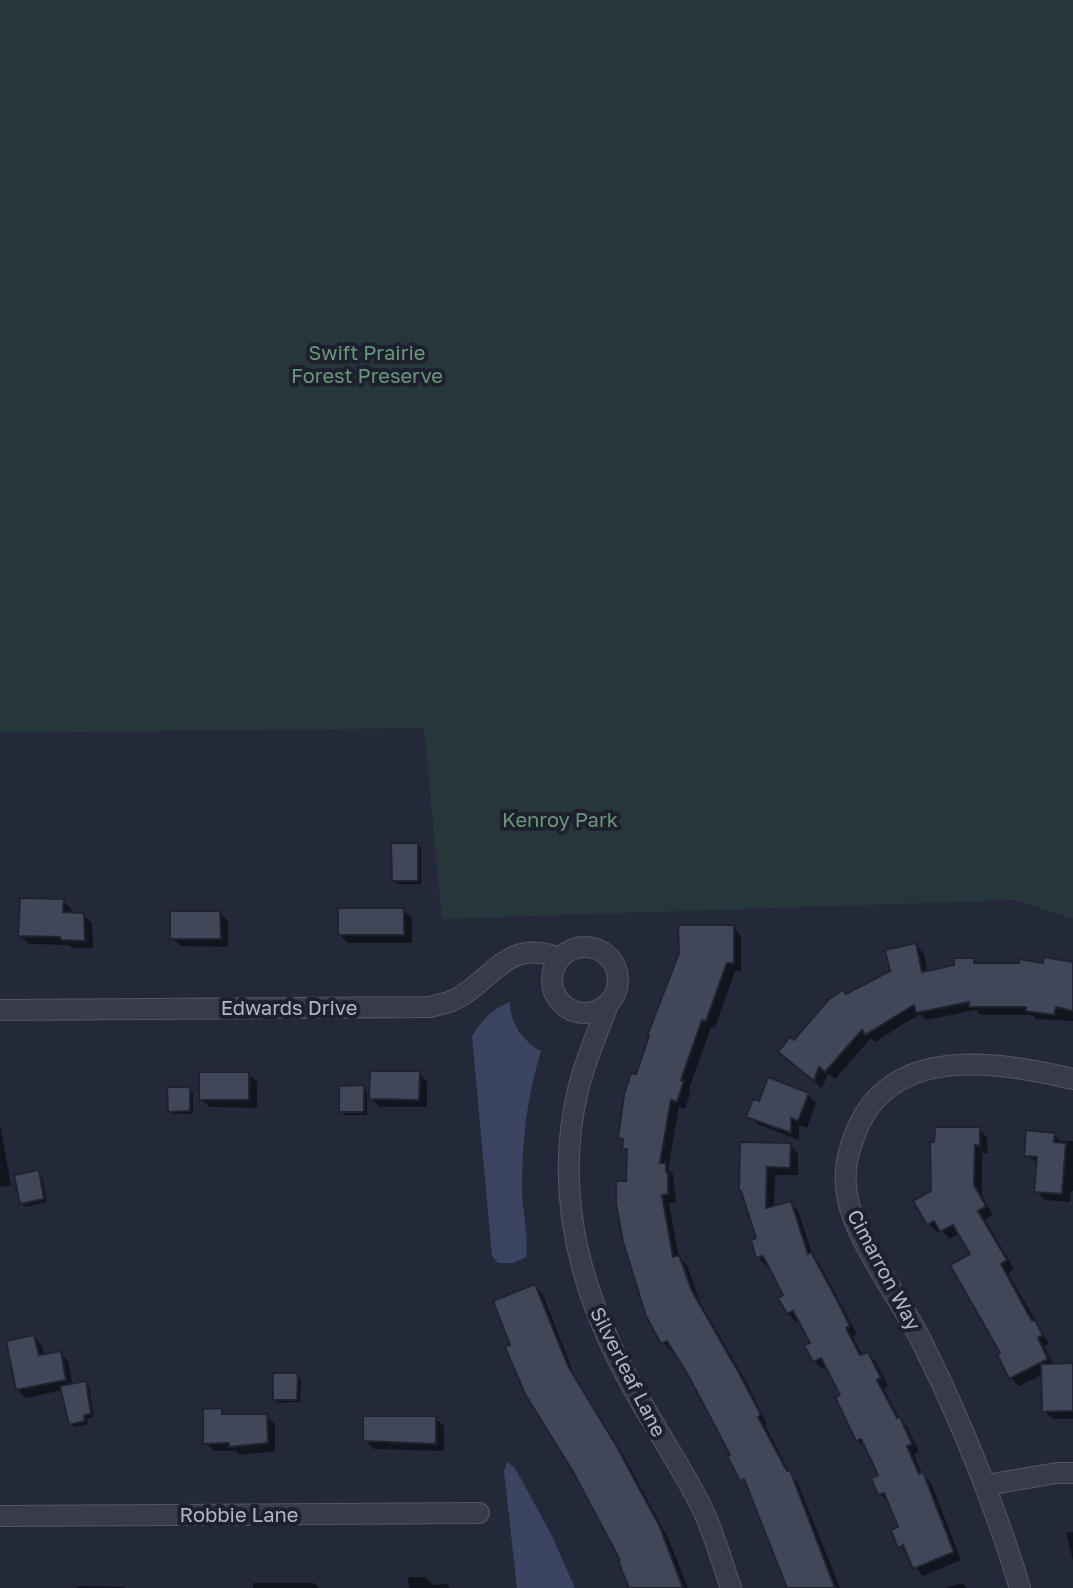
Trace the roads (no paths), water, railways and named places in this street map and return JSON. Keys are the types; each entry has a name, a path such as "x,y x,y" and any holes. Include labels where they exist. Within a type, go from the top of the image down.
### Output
{"street":[{"name":"Silverleaf Lane","path":"560,958 574,948 587,946 600,949 617,968 619,981 587,1058 571,1128 569,1188 580,1265 591,1301 611,1346 703,1509 731,1588"},
{"name":"Edwards Drive","path":"0,1010 430,1007 450,1002 508,958 529,952 560,958"},
{"path":"560,958 552,978 554,991 561,1003 584,1014 597,1012 608,1005"},
{"name":"Cimarron Way","path":"1020,1588 986,1485 920,1337 859,1231 846,1193 847,1157 861,1120 871,1105 886,1091 921,1071 964,1064 1009,1067 1073,1079"},
{"path":"986,1485 1073,1473"},
{"name":"Robbie Lane","path":"0,1516 479,1513"}],"water":[{"path":"510,1002 512,1018 519,1031 541,1051 526,1119 523,1153 526,1257 513,1263 498,1263 492,1256 472,1036 488,1016"},
{"path":"507,1462 515,1468 551,1534 575,1588 517,1588 504,1471"}],"park label":[{"name":"Swift Prairie Forest Preserve","path":"367,364"},
{"name":"Kenroy Park","path":"560,820"}]}
